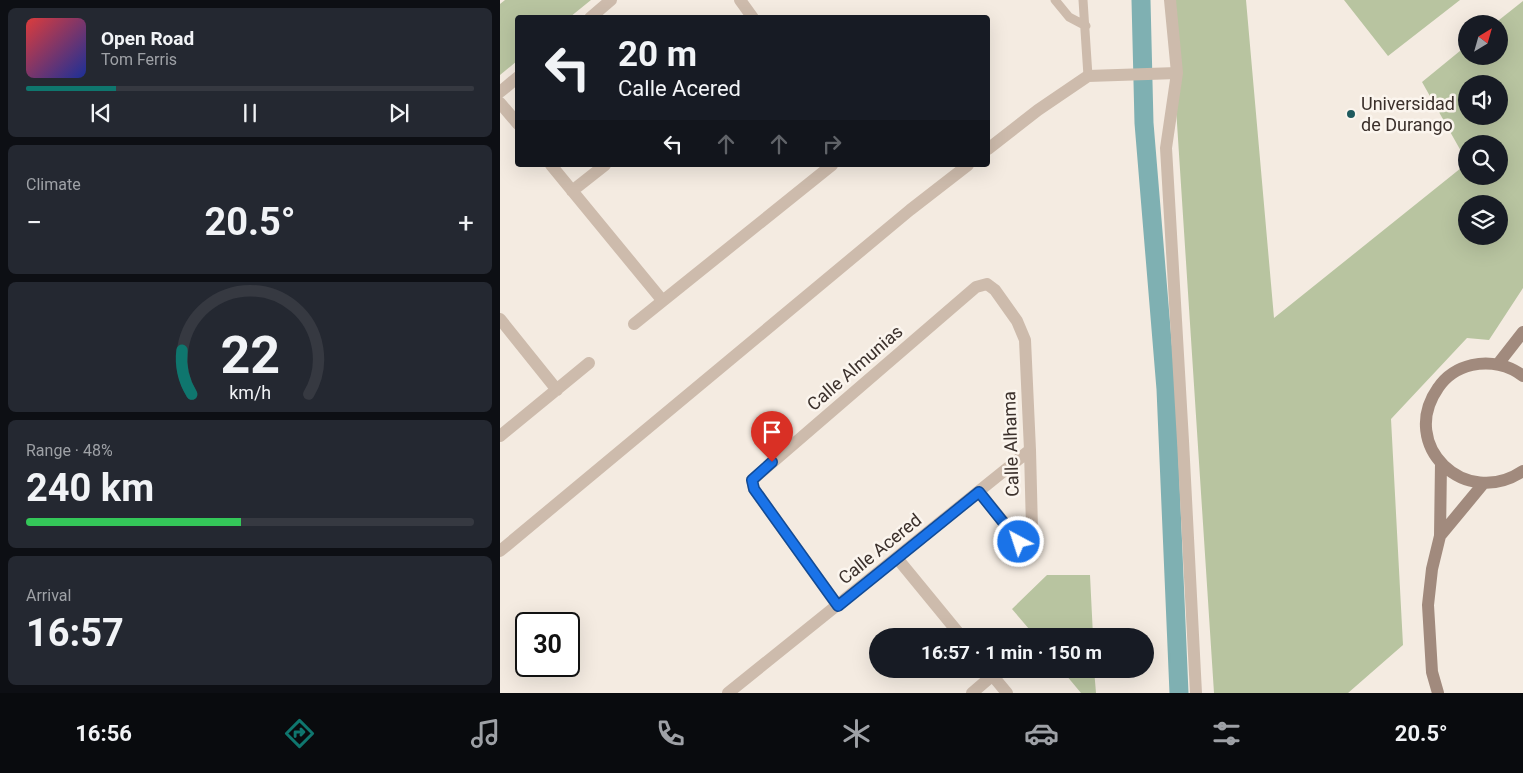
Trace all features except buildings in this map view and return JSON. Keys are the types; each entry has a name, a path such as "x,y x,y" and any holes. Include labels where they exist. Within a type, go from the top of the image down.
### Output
{"street":[{"path":"594,15 611,0"},
{"path":"740,0 751,15"},
{"path":"1170,0 1177,73 1166,148 1196,693"},
{"path":"990,147 1038,110 1088,76 1177,73"},
{"path":"500,92 515,80"},
{"path":"500,103 515,120"},
{"path":"553,167 662,300"},
{"path":"572,191 602,167"},
{"path":"634,324 829,167"},
{"path":"500,551 910,210 965,167"},
{"name":"Calle Alhama","path":"979,492 1019,542 1029,541 1032,529 1025,340 1016,321 995,290 986,284"},
{"name":"Calle Almunias","path":"838,606 754,489 752,480 976,287 986,284"},
{"path":"500,319 557,390"},
{"path":"1498,364 1523,332"},
{"path":"500,436 589,363"},
{"path":"1523,376 1498,364 1479,363 1465,367 1441,383 1433,395 1428,408 1426,423 1428,438 1433,451 1441,463 1454,474 1468,481 1483,484 1514,478 1523,472"},
{"name":"Calle Acered","path":"728,693 1030,450"},
{"path":"1438,693 1432,672 1428,605 1432,569 1440,536 1441,463"},
{"path":"1440,536 1483,484"},
{"path":"897,558 954,628"},
{"path":"972,693 985,678"},
{"path":"995,678 1007,693"}],"lane":[{"path":"1055,0 1069,17 1086,26"},
{"path":"1084,0 1088,76"}],"green space":[{"path":"505,0 591,0 572,15 515,15 515,63 500,75 500,4"},
{"path":"1169,0 1246,0 1274,318 1458,170 1458,185 1508,185 1508,135 1458,135 1458,146 1422,82 1458,53 1458,65 1508,65 1508,15 1505,15 1523,1 1523,288 1489,340 1467,338 1391,419 1403,645 1348,693 1214,693"},
{"path":"1344,0 1460,0 1388,56"},
{"path":"1047,575 1090,575 1093,628 1028,628 1012,609"},
{"path":"1068,678 1095,678 1096,693 1081,693"}],"waterway":[{"path":"1141,0 1144,123 1166,389 1179,693"}],"place":[{"name":"Universidad de Durango","path":"1351,114"}],"route":[{"path":"772,462 752,480 754,489 838,606 979,492 1019,542"}]}
